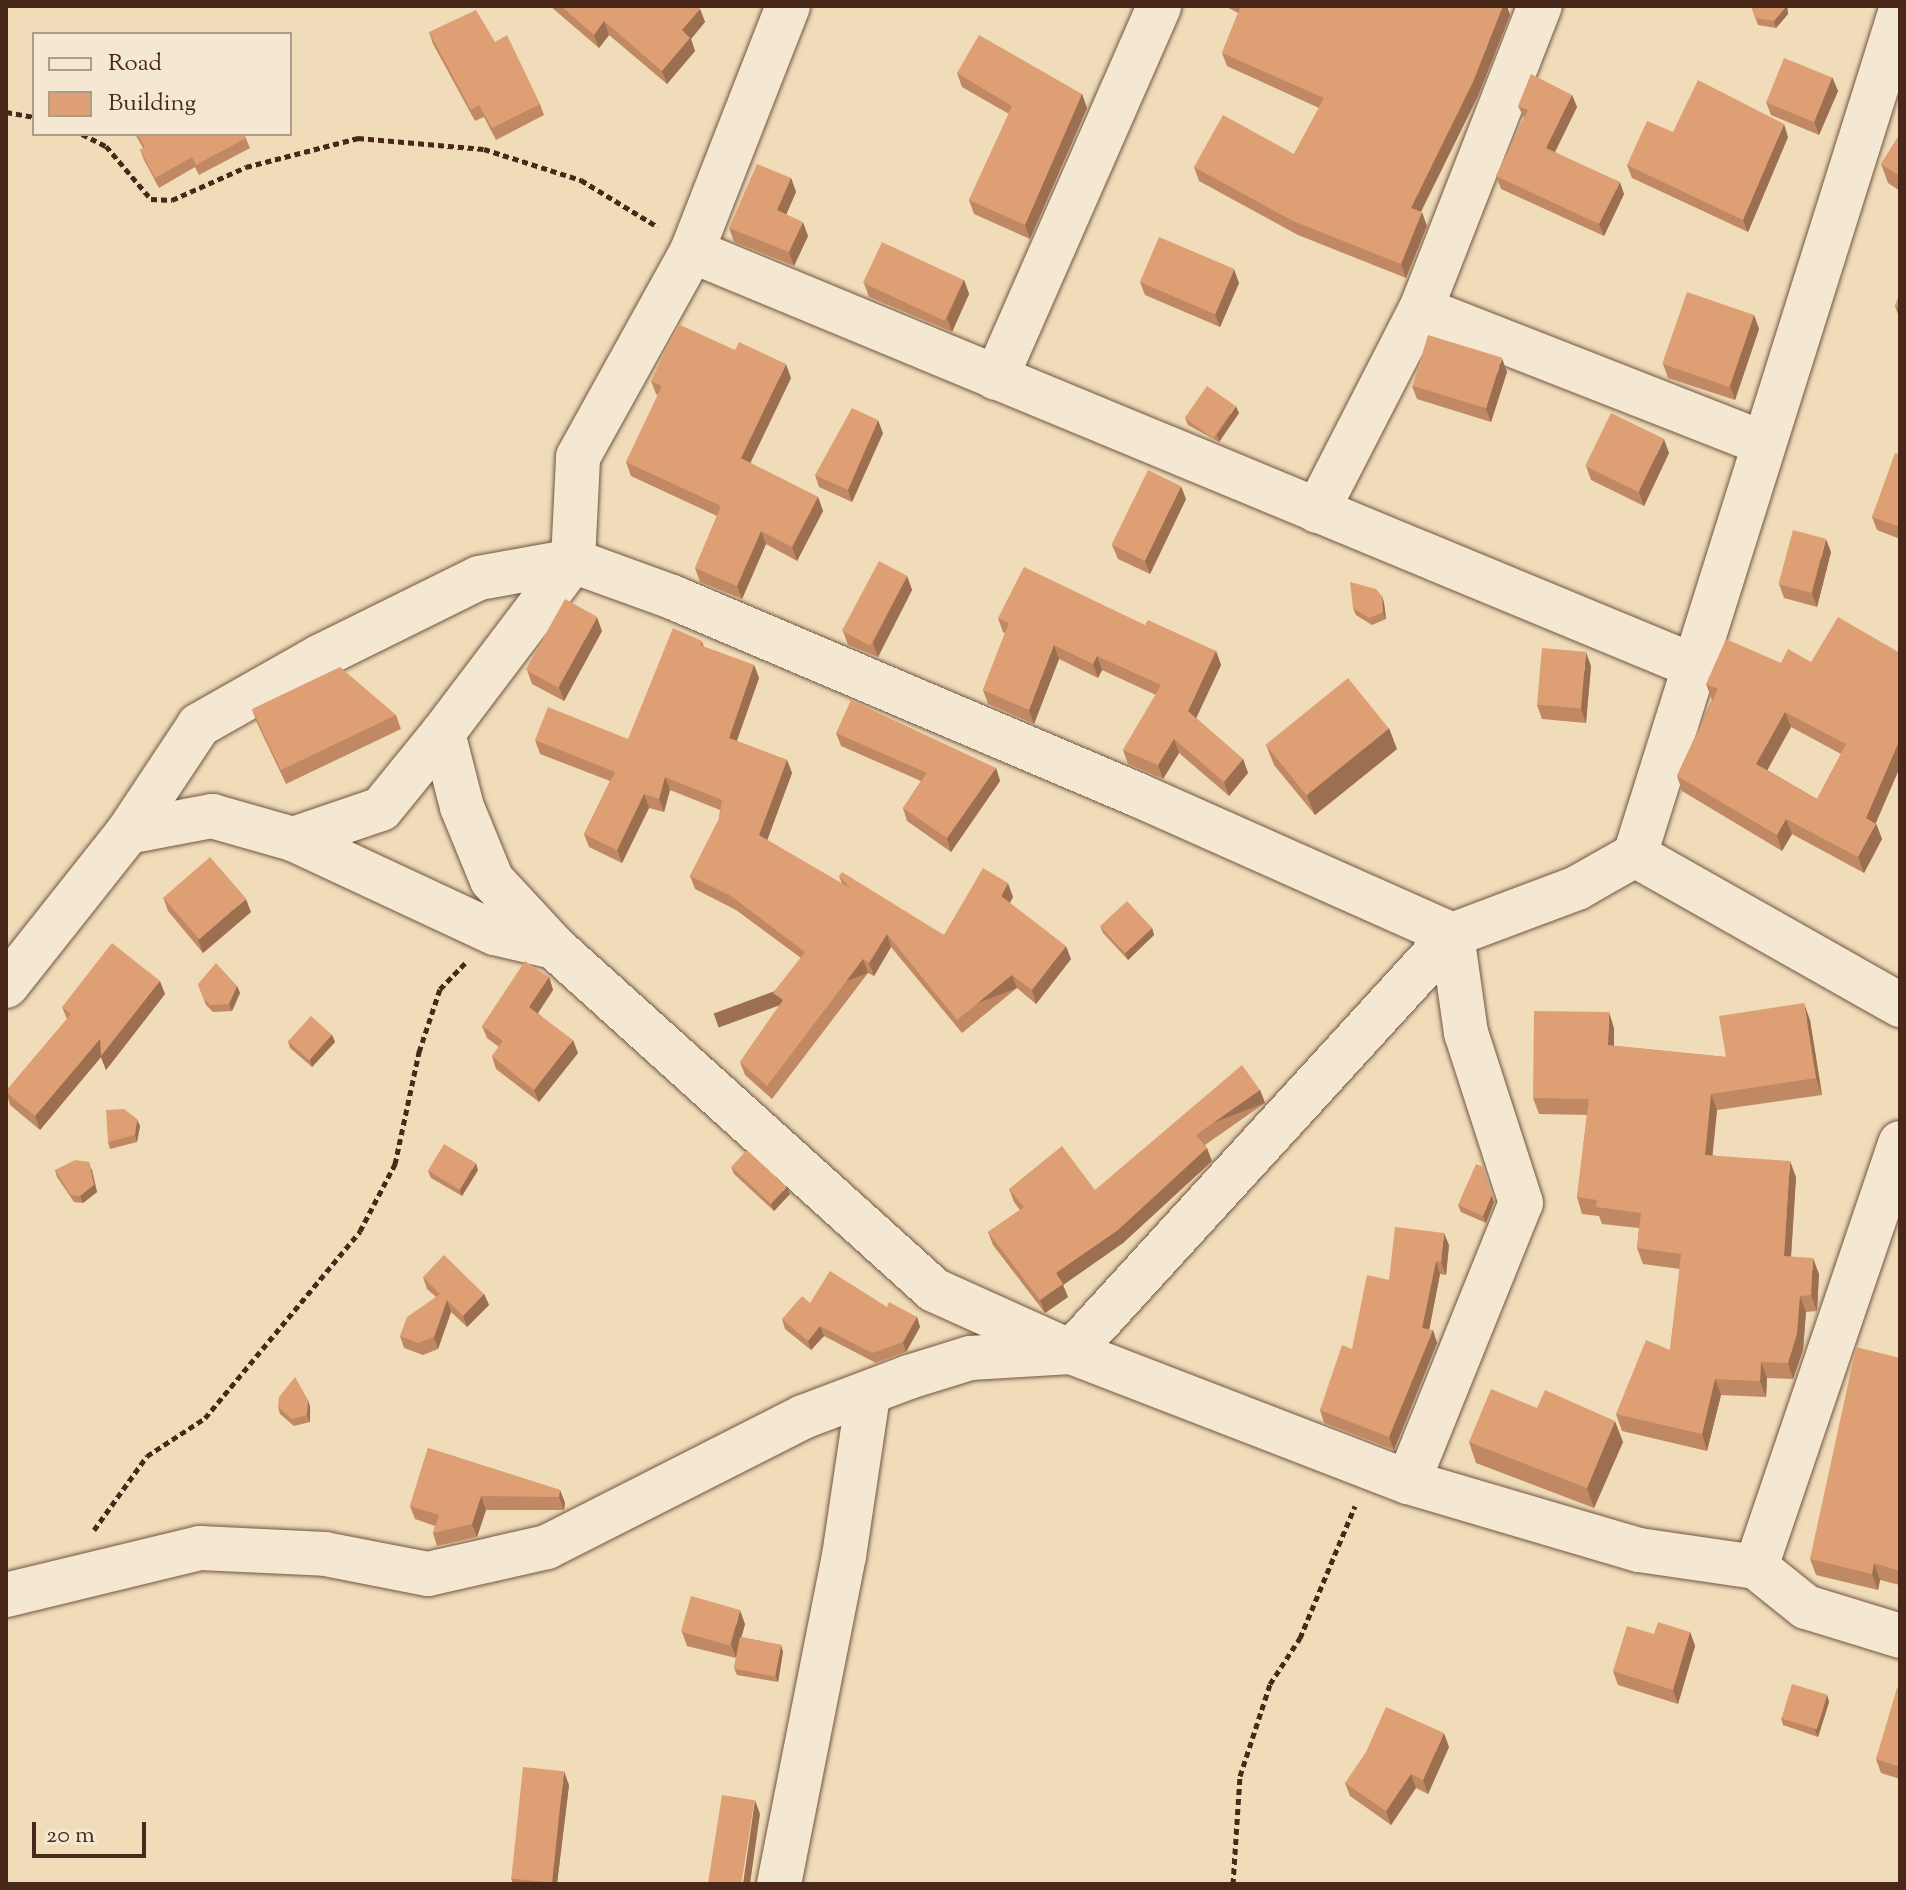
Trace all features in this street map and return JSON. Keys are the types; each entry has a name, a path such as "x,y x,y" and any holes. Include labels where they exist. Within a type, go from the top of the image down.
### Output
{"street":[{"path":"293,839 381,809 443,733 573,561 578,457 692,251 788,6"},
{"path":"996,378 1159,6"},
{"path":"1317,511 1421,309 1540,6"},
{"path":"6,1595 200,1548 325,1554 428,1574 547,1547 803,1417 868,1396 909,1377 970,1358 1071,1352 1452,935 1577,888 1635,855 1900,13"},
{"path":"692,251 1694,666"},
{"path":"1421,309 1763,443"},
{"path":"6,986 128,832 199,725 319,657 479,578 573,561 672,597 1065,764 1452,935"},
{"path":"443,733 462,807 492,880 554,947 934,1290 1071,1352 1392,1476 1639,1550 1756,1567 1806,1607 1900,1636"},
{"path":"128,832 212,816 293,839 495,933 554,947"},
{"path":"1635,855 1900,1005"},
{"path":"1392,1476 1521,1203 1466,1033 1452,935"},
{"path":"1756,1567 1900,1143"},
{"path":"779,1884 844,1556 868,1396"}],"path":[{"path":"6,112 32,117"},
{"path":"86,136 106,146 151,199 172,200 246,167 358,138 484,149 581,180 692,251"},
{"path":"66,1580 104,1512 147,1456 205,1418 360,1231 395,1164 419,1052 440,989 495,933"},
{"path":"1233,1884 1240,1776 1270,1684 1300,1638 1392,1476"}],"building":[{"path":"561,6 696,6 700,9 682,30 690,38 662,71 604,21 594,35"},
{"path":"1241,6 1503,6 1473,82 1411,208 1422,212 1401,264 1293,221 1194,167 1223,115 1294,154 1324,98 1222,53"},
{"path":"1751,6 1786,7 1774,21 1756,18"},
{"path":"476,10 495,42 507,35 540,104 492,128 479,105 471,110 429,32"},
{"path":"979,35 1082,94 1025,225 969,200 1012,106 957,73"},
{"path":"1784,58 1832,77 1814,122 1766,103"},
{"path":"1531,74 1572,95 1546,148 1620,182 1599,224 1496,176 1528,110 1518,106"},
{"path":"1698,80 1784,124 1743,220 1627,165 1647,121 1673,132"},
{"path":"1900,134 1900,176 1881,164"},
{"path":"138,136 246,138 196,165 192,157 155,178 140,150 145,147"},
{"path":"757,164 791,178 777,210 803,222 789,252 729,228"},
{"path":"1159,237 1234,269 1215,314 1140,282"},
{"path":"882,242 964,280 945,321 863,283"},
{"path":"1687,292 1754,315 1729,387 1662,364"},
{"path":"678,324 735,350 739,342 786,364 741,458 818,497 792,547 761,531 737,586 695,568 721,506 626,462 662,386 651,381"},
{"path":"1428,335 1502,358 1486,408 1413,386"},
{"path":"1207,386 1236,406 1213,438 1185,418"},
{"path":"852,408 878,420 848,490 815,475"},
{"path":"1611,413 1664,439 1638,492 1585,466"},
{"path":"1895,453 1900,455 1900,527 1872,517"},
{"path":"1148,470 1181,486 1145,561 1112,545"},
{"path":"1793,530 1826,539 1811,593 1779,584"},
{"path":"879,561 907,576 870,646 842,631"},
{"path":"1024,567 1145,625 1148,620 1216,651 1188,711 1243,759 1224,782 1174,739 1158,765 1123,750 1161,685 1097,656 1093,664 1054,645 1029,710 983,690 1009,623 998,618"},
{"path":"1350,582 1376,589 1382,596 1383,612 1369,618 1353,608"},
{"path":"565,599 597,617 558,688 526,670"},
{"path":"1838,617 1900,653 1900,739 1866,818 1876,824 1858,857 1786,819 1777,835 1677,776 1718,689 1706,684 1726,639 1781,663 1788,649 1811,662","holes":["1785,712 1846,744 1817,799 1756,764"]},
{"path":"673,628 702,641 700,645 754,665 729,738 787,760 759,835 850,888 839,876 842,872 944,935 983,868 1008,883 1001,896 1066,946 1032,990 1012,975 957,1020 887,934 869,963 863,959 767,1086 740,1062 783,1000 773,993 805,952 731,896 690,876 719,819 722,800 665,777 659,799 644,794 617,850 584,834 615,772 535,740 548,707 628,739"},
{"path":"1542,648 1586,652 1581,709 1537,705"},
{"path":"340,667 396,715 281,770 252,709"},
{"path":"1348,678 1389,729 1307,795 1266,745"},
{"path":"851,700 996,768 947,838 903,808 927,773 836,733"},
{"path":"210,857 246,899 199,939 163,898"},
{"path":"1127,901 1152,928 1125,953 1100,926"},
{"path":"112,943 160,981 101,1056 100,1039 35,1116 6,1091 71,1014 62,1007"},
{"path":"525,961 549,977 529,1007 573,1040 534,1090 492,1056 503,1041 482,1026"},
{"path":"216,963 237,986 229,1004 210,1005 203,998 198,984"},
{"path":"1804,1003 1816,1078 1711,1094 1705,1155 1790,1161 1784,1256 1813,1258 1811,1295 1800,1296 1797,1334 1788,1363 1761,1362 1760,1381 1715,1379 1702,1434 1616,1414 1646,1340 1670,1350 1681,1254 1637,1248 1641,1213 1596,1207 1597,1200 1577,1197 1589,1099 1533,1098 1534,1011 1609,1012 1608,1045 1726,1057 1719,1016"},
{"path":"311,1016 332,1035 309,1060 288,1041"},
{"path":"1242,1065 1260,1090 1196,1135 1207,1148 1118,1230 1056,1273 1063,1284 1040,1300 988,1232 1024,1207 1009,1189 1062,1146 1095,1190"},
{"path":"124,1109 137,1119 135,1135 108,1142 106,1110"},
{"path":"444,1144 476,1163 460,1190 428,1171"},
{"path":"747,1150 786,1187 771,1204 731,1167"},
{"path":"75,1160 89,1162 94,1185 80,1196 71,1195 55,1170"},
{"path":"1476,1164 1483,1167 1492,1195 1483,1216 1458,1205"},
{"path":"1395,1227 1444,1233 1441,1262 1436,1261 1422,1328 1433,1330 1389,1437 1320,1410 1342,1345 1352,1349 1367,1275 1389,1280"},
{"path":"444,1255 484,1294 463,1316 447,1300 434,1337 418,1343 400,1336 407,1317 440,1294 423,1277"},
{"path":"830,1271 887,1307 889,1302 917,1317 903,1342 872,1353 820,1326 808,1341 782,1319 802,1296 810,1303"},
{"path":"1856,1347 1900,1358 1900,1571 1874,1563 1872,1574 1810,1559"},
{"path":"295,1377 308,1400 307,1415 292,1419 278,1407 279,1397"},
{"path":"1491,1389 1537,1408 1545,1390 1615,1421 1587,1488 1469,1442"},
{"path":"428,1448 560,1490 559,1497 481,1496 472,1524 433,1533 439,1515 410,1506"},
{"path":"691,1596 740,1610 730,1646 681,1632"},
{"path":"1658,1622 1690,1632 1673,1690 1613,1671 1627,1626 1654,1634"},
{"path":"740,1637 781,1645 775,1676 734,1668"},
{"path":"1792,1684 1827,1695 1817,1729 1781,1718"},
{"path":"1897,1688 1900,1689 1900,1767 1876,1759"},
{"path":"1386,1707 1444,1733 1423,1780 1411,1774 1386,1811 1345,1783 1366,1752"},
{"path":"523,1767 564,1771 552,1883 511,1878"},
{"path":"722,1795 755,1800 741,1884 708,1884"}]}
